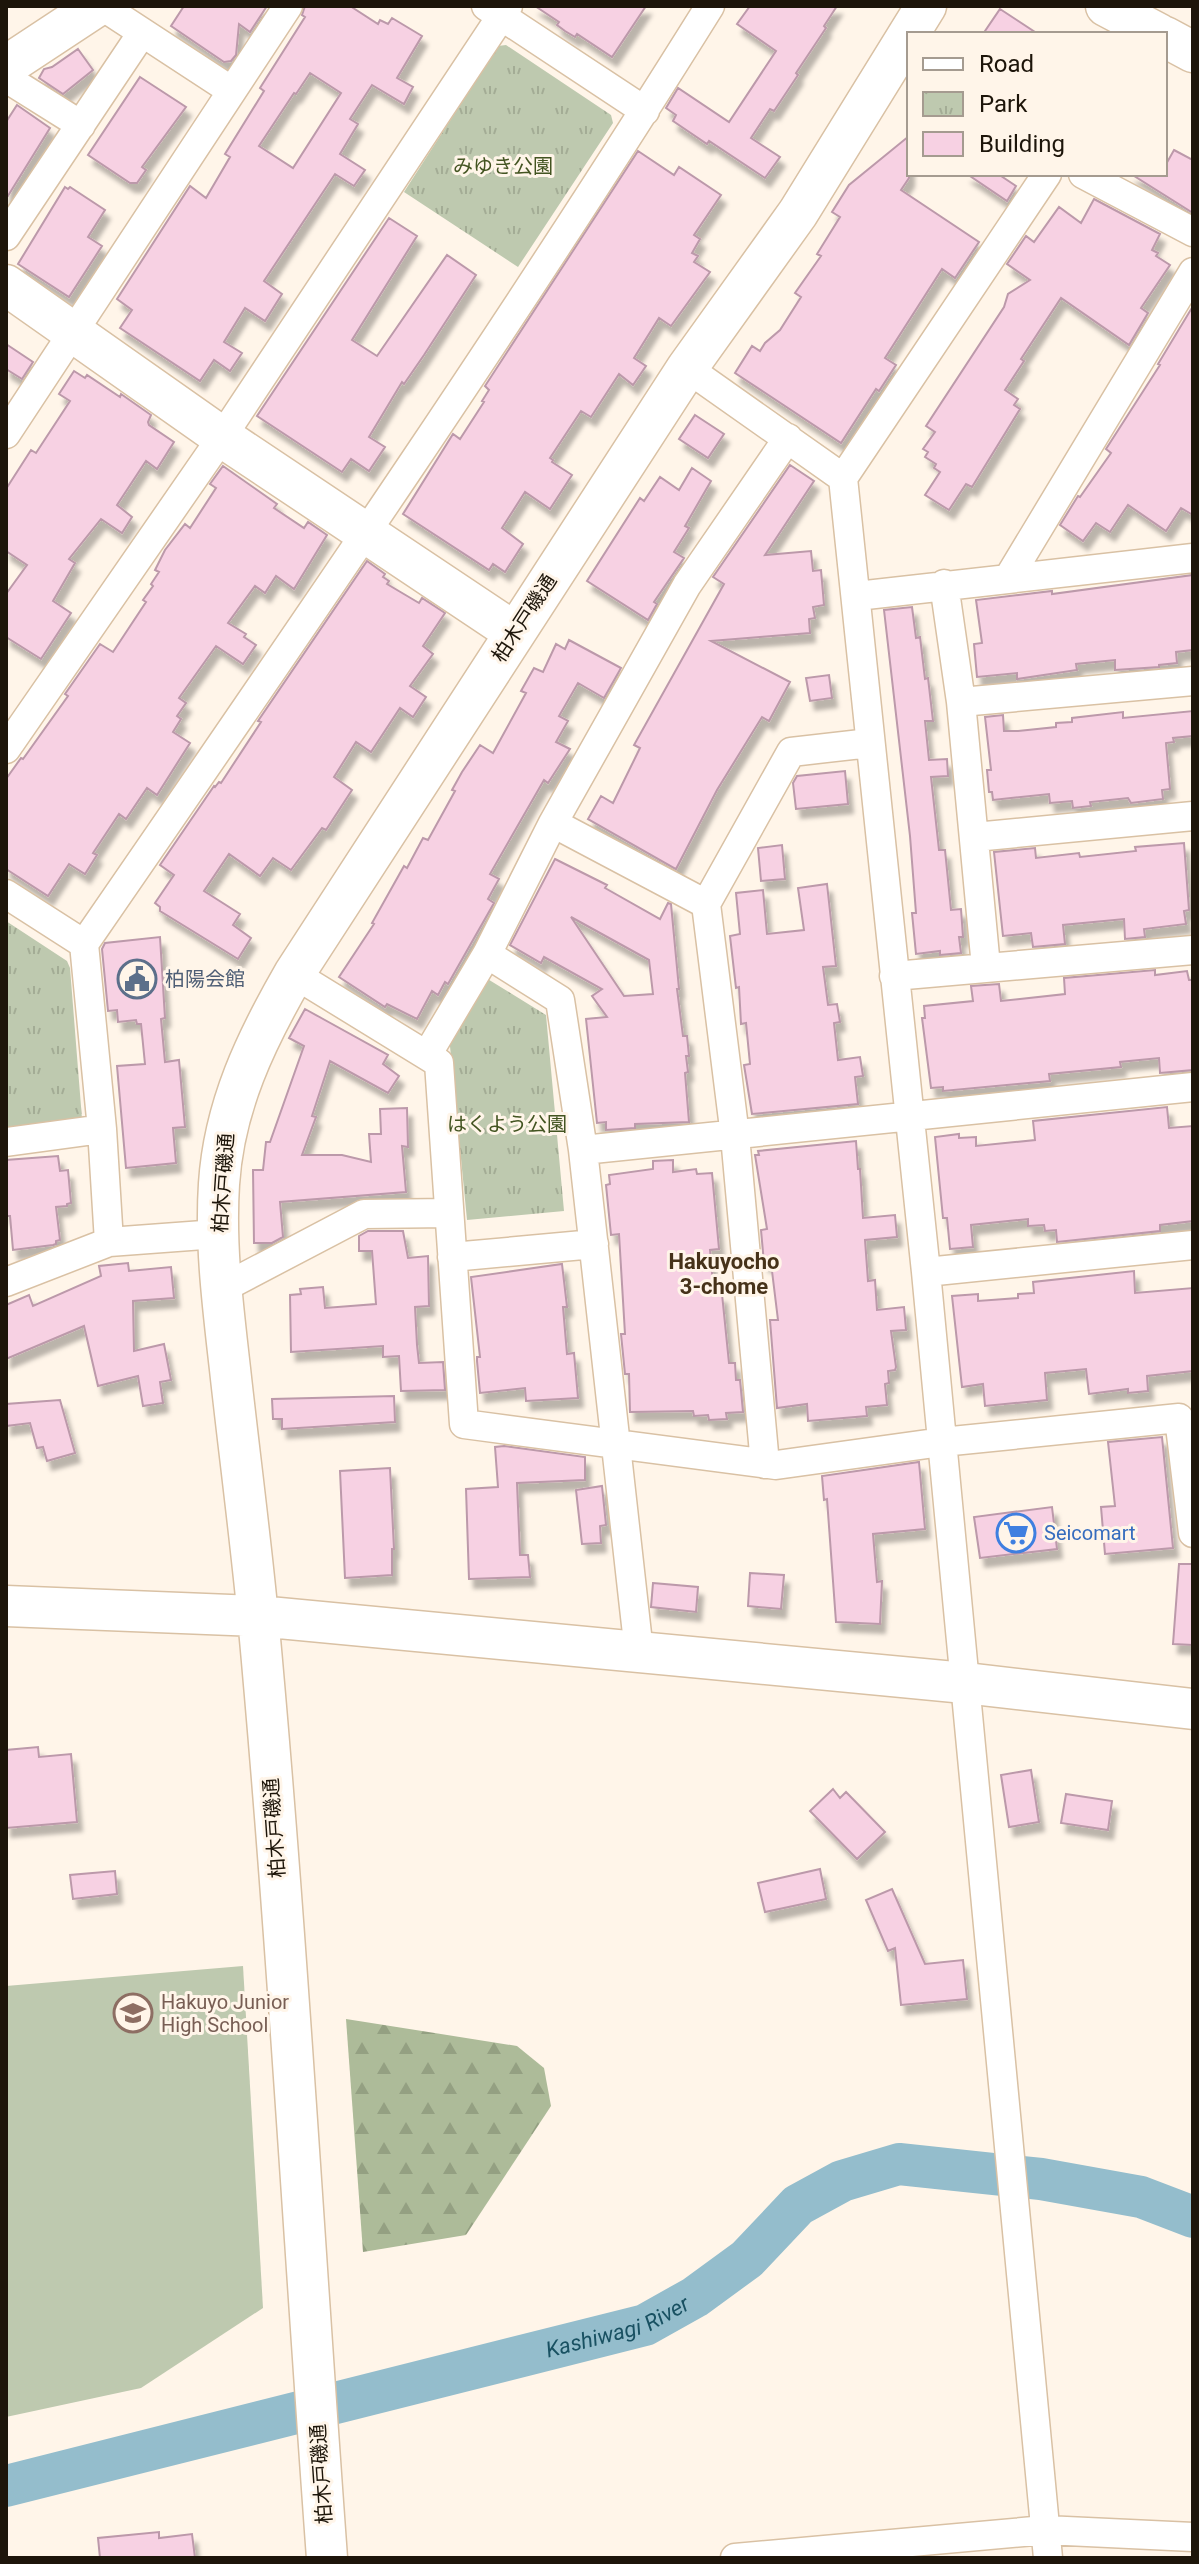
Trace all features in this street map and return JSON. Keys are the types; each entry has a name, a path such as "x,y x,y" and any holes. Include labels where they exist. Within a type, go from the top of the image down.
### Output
{"street":[{"path":"6,66 100,6 232,91"},
{"path":"6,434 288,6"},
{"path":"109,1242 102,1129 84,944 367,534 645,111 710,6"},
{"name":"柏木戸磯通","path":"910,32 926,6"},
{"path":"6,749 222,437 498,10 645,111"},
{"path":"6,236 142,33"},
{"name":"柏木戸磯通","path":"327,2558 258,1616 217,1234 226,1125 263,1027 294,974 687,368 798,213 907,37"},
{"path":"1167,37 1193,52"},
{"path":"6,78 81,125"},
{"path":"1046,176 843,478 926,1272 1048,2558"},
{"path":"1087,176 1193,232"},
{"path":"1009,577 1193,272"},
{"path":"6,285 222,437 514,632"},
{"path":"687,368 843,478"},
{"path":"427,1055 487,954 553,823 687,585 788,438"},
{"path":"857,596 1193,558"},
{"path":"944,584 961,702 986,967"},
{"path":"961,702 1193,681"},
{"path":"765,1464 735,1136 706,904 791,752 870,743"},
{"path":"975,837 1193,816"},
{"path":"553,823 706,904"},
{"path":"6,894 84,944"},
{"path":"894,976 1193,950"},
{"path":"487,954 560,1000 583,1150 639,1652"},
{"path":"294,974 439,1063 464,1424 776,1465 942,1442 1179,1418 1193,1533"},
{"path":"583,1150 1193,1087"},
{"path":"6,1142 102,1129"},
{"path":"221,1289 364,1214 449,1213"},
{"path":"6,1282 109,1242 217,1234"},
{"path":"452,1257 594,1244"},
{"path":"926,1272 1193,1245"},
{"path":"6,1606 258,1616 965,1683 1193,1709"},
{"path":"735,2558 1045,2530 1193,2537"}],"green space":[{"name":"みゆき公園","path":"506,45 611,115 613,123 518,267 404,192 498,46"},
{"path":"6,921 67,961 70,968 82,1119 6,1133"},
{"name":"はくよう公園","path":"486,978 546,1015 564,1211 467,1220 449,1036"},
{"path":"243,1966 263,2308 141,2388 6,2417 6,1986"},
{"path":"346,2019 517,2046 544,2068 551,2106 466,2235 363,2252"}],"building":[{"path":"184,6 267,6 250,32 239,24 236,55 231,61 224,62 171,26"},
{"path":"305,6 350,6 378,24 380,20 388,24 392,18 422,36 397,78 413,87 404,104 372,85 350,119 358,124 340,154 365,170 354,186 335,174 264,281 282,294 265,321 245,308 224,342 242,353 230,371 214,360 200,381 120,328 132,310 117,299 190,186 206,198 230,157 225,154 264,91 260,88 305,17 302,15","holes":["310,73 341,93 293,168 259,146"]},
{"path":"535,6 646,6 612,57 577,34 575,37 565,31 557,25 559,22"},
{"path":"750,6 837,6 796,73 798,75 751,138 780,157 765,178 673,121 676,115 666,108 678,88 729,122 776,51 737,24"},
{"path":"1000,9 1035,32 984,32"},
{"path":"78,49 93,70 63,94 39,78 44,69"},
{"path":"140,77 186,107 142,167 146,170 137,183 130,183 88,155"},
{"path":"17,105 50,128 6,199 6,122"},
{"path":"907,138 909,178 901,190 979,242 955,278 942,269 885,358 896,365 879,391 876,389 841,443 735,373 752,346 760,351 780,330 801,297 795,293 821,256 817,254 840,217 832,212 849,185"},
{"path":"1174,150 1193,160 1193,213 1134,176 1167,176 1167,162"},
{"path":"638,151 674,175 679,167 721,195 694,235 700,239 692,253 698,256 694,262 710,272 671,326 659,318 634,358 646,366 633,385 619,374 591,417 581,411 550,458 572,475 550,509 525,492 502,528 523,544 505,572 493,564 489,570 403,514 453,434 460,439 484,402 489,390 485,386"},
{"path":"970,176 1001,176 1016,186 1007,201"},
{"path":"65,187 70,187 105,210 88,237 102,246 69,297 18,264"},
{"path":"1094,199 1160,234 1152,250 1170,265 1141,308 1148,313 1129,345 1061,298 1021,359 1024,361 1005,390 1018,399 1014,405 1020,409 972,487 966,484 949,510 925,495 940,472 934,468 936,464 925,457 928,452 923,449 935,432 926,426 1004,307 1008,294 1030,280 1007,264 1026,236 1034,242 1059,207 1081,223"},
{"path":"389,218 417,236 352,340 377,356 447,255 476,275 404,384 402,382 369,437 385,447 369,471 351,459 342,472 257,416"},
{"path":"1193,306 1193,515 1181,508 1166,531 1128,505 1110,532 1096,523 1083,541 1060,525 1111,453 1106,449 1160,365"},
{"path":"6,344 33,362 22,379 6,369"},
{"path":"74,371 85,378 87,375 120,397 121,394 151,415 149,425 174,442 157,469 146,461 117,505 132,517 122,533 101,519 69,559 75,563 53,601 71,613 41,659 6,637 6,594 27,565 6,551 6,489 31,450 36,453 70,401 59,394"},
{"path":"695,415 724,434 708,458 679,439"},
{"path":"790,465 814,481 765,555 811,551 813,571 821,570 824,605 813,607 815,618 809,619 810,633 711,641 790,682 769,721 762,717 717,790 676,869 588,819 601,796 613,803 640,748 634,745 724,584 713,577"},
{"path":"223,466 277,504 274,508 304,528 308,522 327,535 294,589 276,576 265,593 255,586 228,623 246,634 244,637 256,645 243,664 216,646 179,698 186,703 177,716 181,719 173,732 190,743 157,795 147,788 126,819 119,814 93,853 97,855 85,874 69,864 48,896 6,869 6,779 68,696 65,694 100,644 113,652 146,602 143,600 153,586 151,584 159,572 155,570 165,550 185,524 190,528 216,488 210,484"},
{"path":"692,468 711,481 674,552 684,558 654,602 657,604 648,620 587,581 640,498 644,501 660,477 679,490"},
{"path":"367,561 385,574 383,577 389,581 387,584 419,603 422,598 445,613 423,646 433,654 410,686 426,697 413,717 400,708 371,752 356,742 334,777 352,790 326,830 322,828 291,870 273,858 260,876 229,854 204,891 240,914 233,925 251,938 238,959 160,911 155,903 174,875 160,865 214,786 221,783 261,722 258,721"},
{"path":"1193,575 1193,650 1176,652 1177,663 1115,670 1115,660 1076,664 1077,670 1017,679 1017,673 977,677 974,644 982,643 976,600 1052,591 1052,594"},
{"path":"912,607 916,638 920,637 925,679 928,678 933,721 925,721 929,760 947,759 948,776 931,777 939,850 945,850 951,910 961,909 961,953 940,955 940,951 916,954 910,836 884,610"},
{"path":"569,640 621,668 604,698 578,683 559,716 568,721 556,742 570,749 548,783 544,780 490,874 499,879 488,899 494,903 448,984 445,982 438,995 432,991 417,1019 387,1004 385,1007 339,977 374,924 404,866 407,868 423,838 428,840 455,791 452,790 480,745 493,753 526,693 521,691 534,668 543,672 556,644 565,649"},
{"path":"829,675 832,698 810,701 806,678"},
{"path":"1193,711 1193,736 1173,738 1174,742 1166,743 1170,789 1162,790 1163,799 1131,803 1128,798 1090,802 1091,806 1073,808 1072,801 1050,803 1049,794 993,800 992,792 989,792 987,770 991,770 985,717 1003,715 1004,731 1018,731 1056,727 1056,723 1072,722 1072,718 1123,712 1123,718"},
{"path":"845,771 848,804 796,809 793,783 797,776"},
{"path":"1184,843 1189,910 1184,911 1186,924 1144,929 1145,937 1125,939 1124,919 1063,925 1065,944 1033,947 1031,933 1003,936 994,852 1035,848 1036,858 1079,853 1080,857 1136,851 1135,847"},
{"path":"782,845 785,879 761,881 758,848"},
{"path":"555,859 607,885 605,888 660,919 668,903 671,904 677,989 689,1056 686,1056 688,1072 685,1073 689,1122 635,1124 635,1128 606,1130 606,1122 597,1123 586,1019 607,1017 592,996 602,989 544,957 541,963 510,945","holes":["571,917 649,960 653,994 624,996"]},
{"path":"827,884 836,966 823,967 828,1005 837,1004 840,1022 834,1023 838,1060 860,1057 863,1076 855,1077 858,1104 752,1114 744,1065 750,1064 746,1023 741,1024 739,987 736,988 730,936 740,934 736,893 763,890 767,934 804,930 798,888"},
{"path":"160,937 165,1062 179,1060 185,1127 173,1128 176,1163 126,1168 117,1066 145,1064 141,1024 137,1024 136,1020 118,1022 117,1010 108,1011 102,949 105,943"},
{"path":"1155,970 1155,975 1187,971 1189,980 1193,980 1193,1070 1160,1073 1159,1058 1120,1062 1121,1067 1049,1074 1050,1081 943,1091 943,1087 931,1088 922,1018 925,1018 924,1006 973,1001 971,986 999,984 1001,1001 1065,994 1064,978"},
{"path":"305,1009 388,1055 383,1064 399,1076 388,1093 330,1061 312,1116 316,1117 302,1155 342,1155 371,1162 369,1134 381,1134 380,1109 407,1108 408,1147 402,1146 406,1192 280,1202 283,1237 272,1243 254,1243 253,1170 263,1170 266,1142 270,1142 304,1046 289,1038"},
{"path":"1167,1107 1169,1128 1193,1126 1193,1221 1160,1225 1160,1231 1057,1242 1056,1230 1045,1231 1044,1225 1028,1226 1028,1219 971,1225 973,1247 950,1249 947,1218 943,1218 935,1137 959,1134 959,1138 976,1137 976,1146 1035,1140 1033,1121"},
{"path":"856,1141 863,1218 895,1215 897,1237 865,1240 868,1281 875,1280 877,1310 904,1307 906,1330 891,1331 896,1367 888,1371 889,1383 885,1384 887,1405 866,1407 867,1416 808,1421 807,1404 777,1408 770,1320 778,1320 771,1263 764,1263 761,1230 767,1229 755,1155 759,1155 758,1151"},
{"path":"58,1156 60,1171 68,1170 71,1203 56,1207 60,1240 53,1245 13,1250 10,1216 6,1216 6,1160"},
{"path":"673,1160 673,1172 696,1169 697,1174 712,1173 719,1249 710,1250 714,1295 722,1294 729,1363 735,1363 736,1380 740,1380 743,1412 726,1413 727,1419 709,1420 708,1415 694,1416 693,1411 630,1412 629,1374 625,1374 621,1334 625,1334 619,1234 611,1235 606,1185 610,1184 609,1175 653,1169 653,1161"},
{"path":"368,1231 403,1231 408,1258 428,1256 429,1306 415,1307 419,1363 443,1362 445,1390 401,1391 399,1356 383,1357 383,1346 291,1352 290,1295 301,1294 300,1289 323,1287 325,1308 376,1304 372,1251 359,1251 359,1236"},
{"path":"128,1263 129,1271 171,1267 174,1298 133,1301 134,1351 164,1344 171,1380 160,1382 163,1403 143,1406 138,1376 98,1386 84,1326 6,1359 6,1305 29,1295 33,1306 101,1276 99,1266"},
{"path":"562,1264 567,1307 563,1307 567,1354 574,1353 578,1398 526,1401 525,1388 480,1393 477,1357 480,1357 471,1277"},
{"path":"1134,1271 1135,1293 1193,1288 1193,1371 1147,1376 1148,1391 1128,1393 1128,1389 1089,1394 1086,1369 1045,1373 1047,1400 985,1406 983,1384 962,1387 952,1296 978,1294 978,1301 1018,1298 1018,1294 1034,1293 1033,1282"},
{"path":"394,1396 395,1422 282,1429 282,1419 273,1419 272,1399"},
{"path":"60,1400 75,1453 47,1461 43,1447 37,1448 30,1423 6,1426 6,1404"},
{"path":"1162,1437 1173,1548 1105,1554 1101,1507 1115,1506 1108,1442"},
{"path":"495,1447 585,1457 585,1480 517,1483 520,1555 528,1555 530,1577 469,1579 466,1489 498,1487"},
{"path":"919,1462 925,1529 873,1534 877,1582 882,1581 880,1624 836,1622 827,1499 824,1500 822,1476"},
{"path":"390,1468 394,1549 392,1575 345,1578 340,1471"},
{"path":"602,1486 606,1525 600,1526 601,1543 582,1544 576,1490"},
{"name":"Seicomart","path":"1052,1507 1057,1549 980,1558 974,1517"},
{"path":"1179,1564 1193,1564 1193,1645 1173,1644"},
{"path":"750,1573 784,1575 781,1609 748,1606"},
{"path":"653,1583 698,1587 696,1612 651,1607"},
{"path":"38,1747 39,1757 71,1754 77,1822 6,1828 6,1750"},
{"path":"1031,1770 1039,1822 1009,1827 1001,1775"},
{"path":"833,1789 840,1798 846,1792 885,1832 857,1859 810,1811"},
{"path":"1066,1794 1112,1801 1108,1830 1061,1823"},
{"path":"820,1869 826,1899 765,1912 758,1883"},
{"path":"115,1871 117,1894 73,1899 70,1875"},
{"path":"892,1889 925,1964 963,1960 967,1999 901,2005 895,1948 888,1951 866,1900"},
{"path":"159,2532 159,2538 192,2534 195,2558 100,2558 98,2538"}],"waterway":[{"name":"Kashiwagi River","path":"6,2486 645,2325 695,2297 747,2259 798,2205 842,2181 899,2164 1041,2179 1141,2197 1193,2217"}],"place":[{"name":"柏陽会館","path":"137,979"},
{"name":"Seicomart","path":"1016,1533"},
{"name":"Hakuyo Junior High School","path":"133,2013"}],"district":[{"name":"Hakuyocho 3-chome","path":"724,1274"}]}
